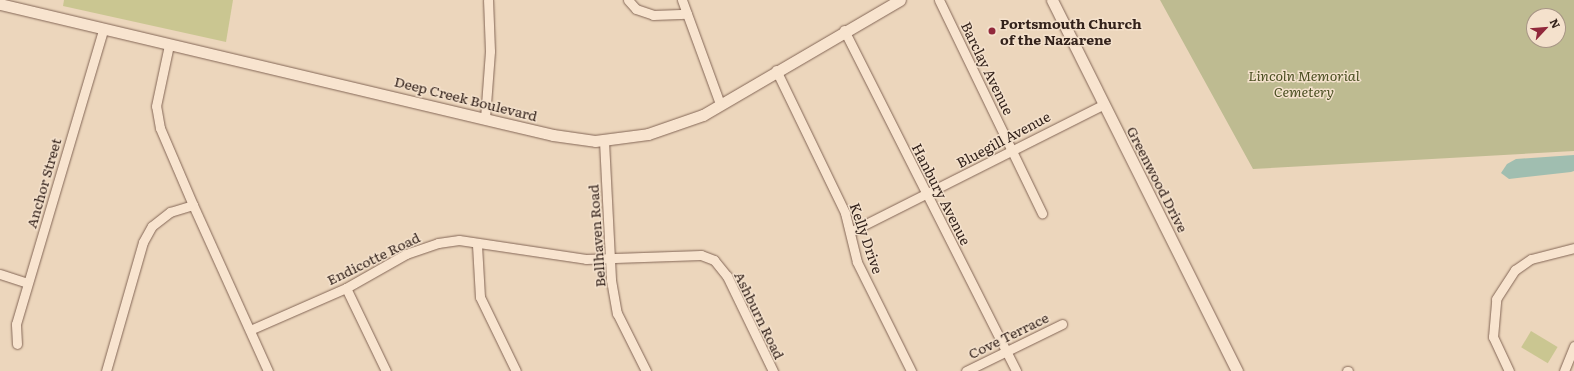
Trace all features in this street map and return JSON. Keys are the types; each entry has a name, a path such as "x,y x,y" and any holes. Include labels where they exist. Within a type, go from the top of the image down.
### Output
{"street":[{"path":"485,118 490,51 488,0"},
{"path":"628,0 636,9 653,15 687,14"},
{"path":"682,0 720,104"},
{"name":"Deep Creek Boulevard","path":"0,4 103,30 554,134 604,141 678,125 720,104 844,30 900,0"},
{"name":"Barclay Avenue","path":"939,0 1013,149 1042,213"},
{"name":"Greenwood Drive","path":"1052,0 1238,371"},
{"name":"Anchor Street","path":"17,344 16,324 103,30"},
{"name":"Hanbury Avenue","path":"844,30 1016,371"},
{"path":"169,45 156,106 160,128 268,371"},
{"name":"Kelly Drive","path":"776,70 852,231 857,262 911,371"},
{"name":"Bluegill Avenue","path":"852,231 927,196 1013,149 1104,104"},
{"name":"Bellhaven Road","path":"604,141 609,258 617,313 646,371"},
{"path":"106,371 143,242 152,226 170,212 193,205"},
{"name":"Endicotte Road","path":"250,330 346,288 406,254 438,242 459,240 477,245 571,258 609,258"},
{"path":"477,245 480,297 516,371"},
{"path":"1509,371 1492,337 1496,299 1516,270 1531,259 1574,248"},
{"name":"Ashburn Road","path":"609,258 700,255 714,260 727,276 773,371"},
{"path":"0,274 28,283"},
{"path":"346,288 386,371"},
{"name":"Cove Terrace","path":"966,371 1062,324"},
{"path":"1564,371 1574,346"}],"shaded area":[{"path":"64,0 233,0 226,42 63,6"},
{"path":"1574,155 1574,171 1571,172 1509,179 1501,173 1507,164 1516,159"},
{"path":"1531,331 1558,347 1548,363 1521,347"}],"green space":[{"name":"Lincoln Memorial Cemetery","path":"1160,0 1574,0 1574,151 1253,169"}],"place":[{"name":"Portsmouth Church of the Nazarene","path":"992,31"}]}
